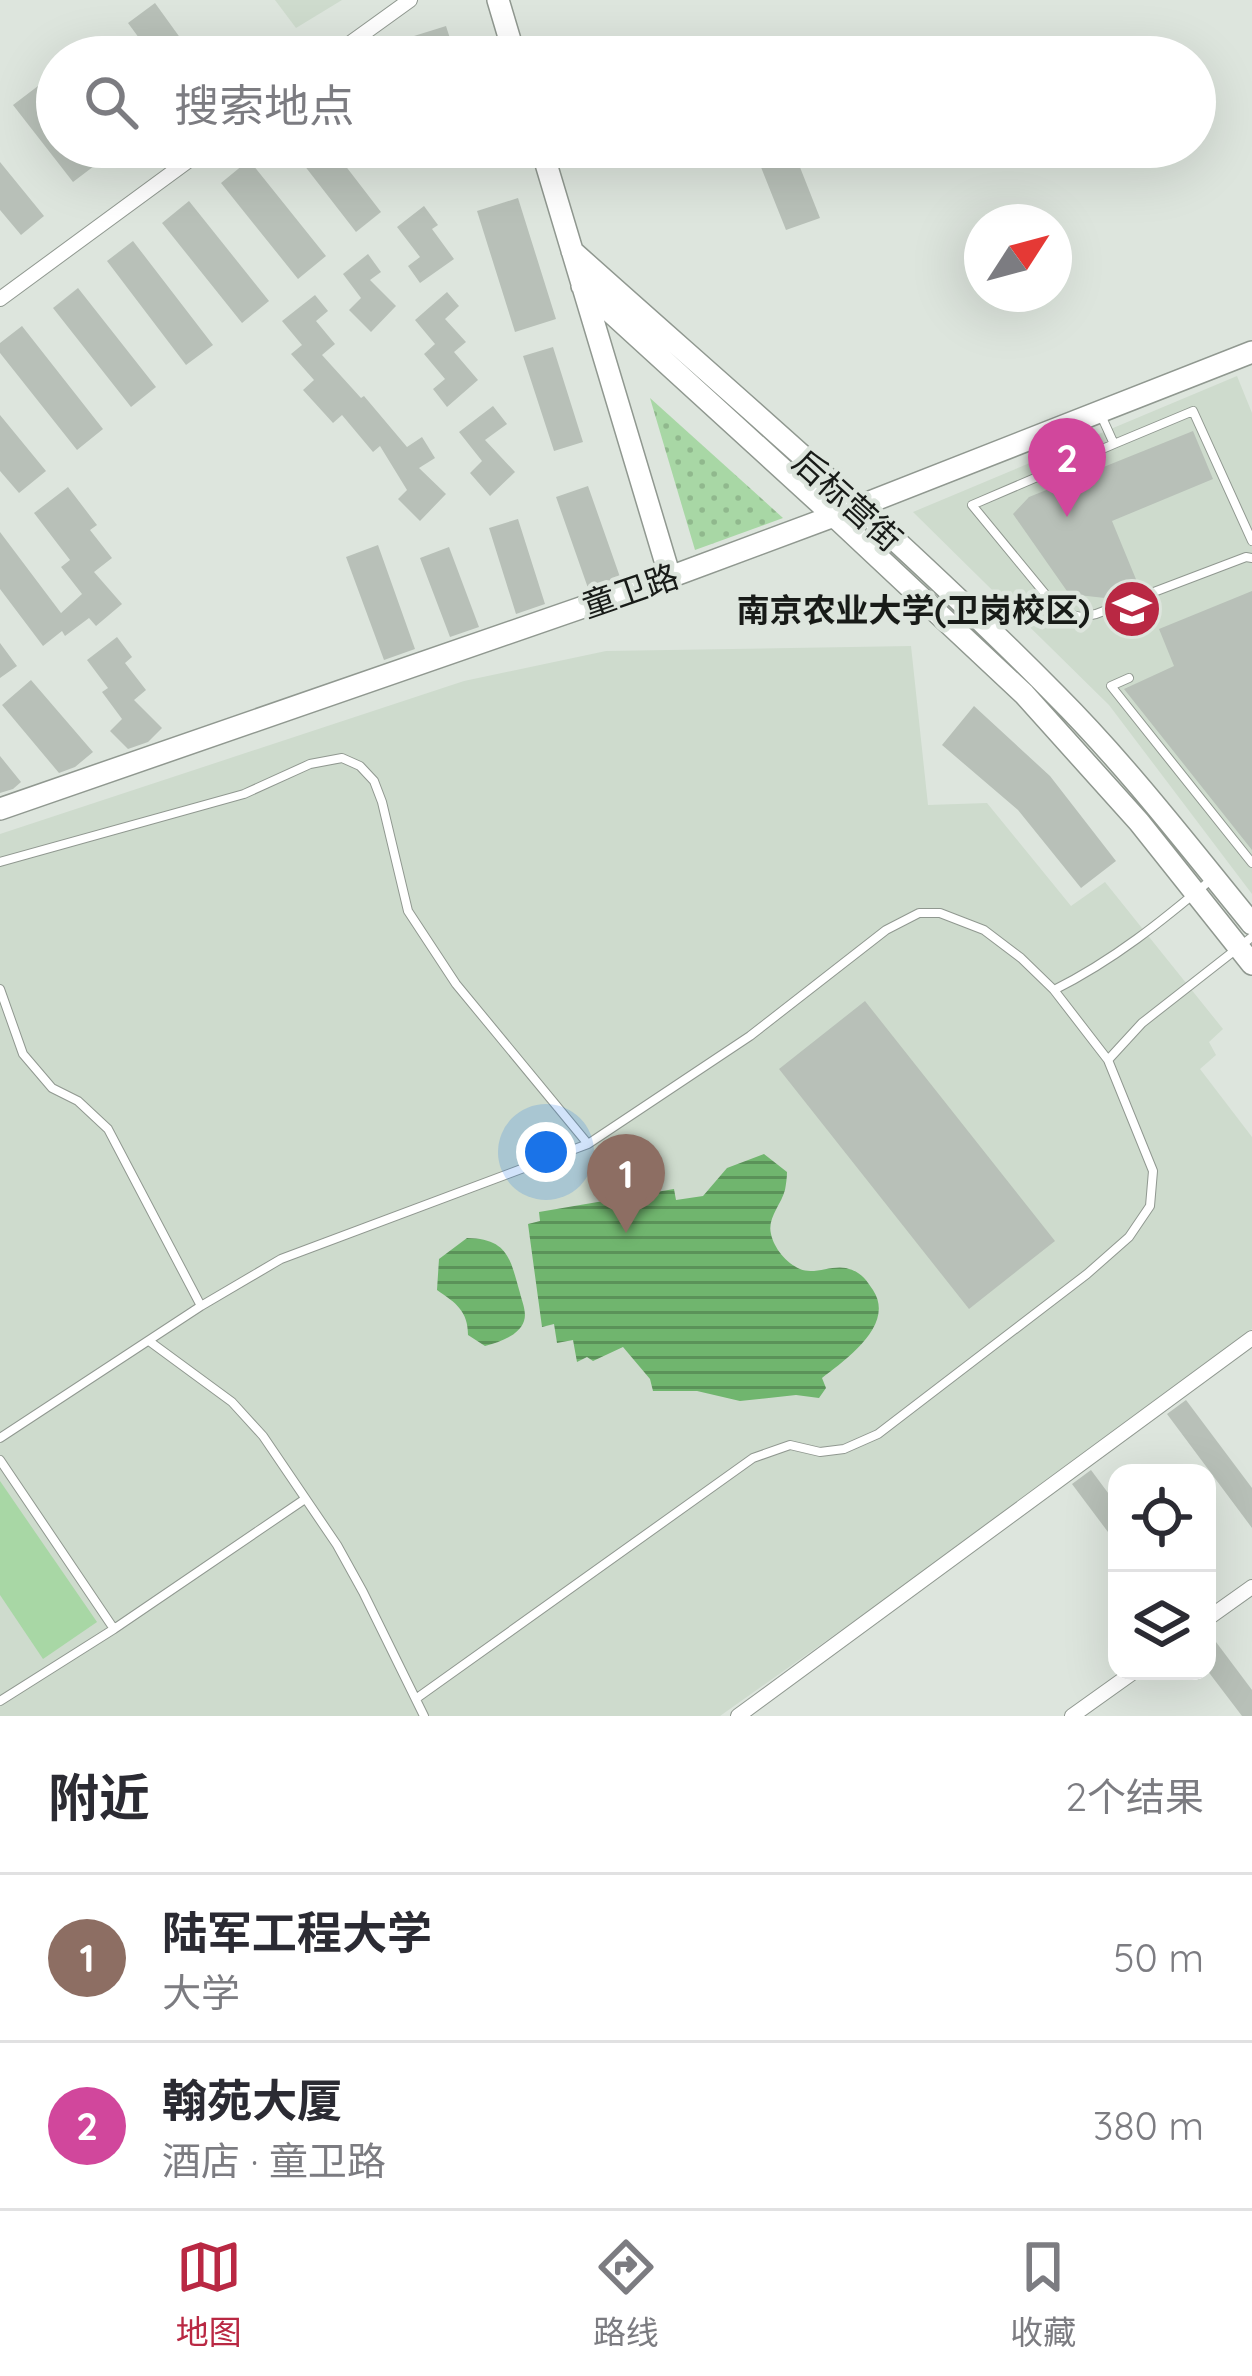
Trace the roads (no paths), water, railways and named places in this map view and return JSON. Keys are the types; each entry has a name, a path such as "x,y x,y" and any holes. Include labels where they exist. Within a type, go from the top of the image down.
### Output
{"street":[{"path":"360,36 410,0"},
{"path":"498,0 508,36"},
{"path":"0,299 178,168"},
{"path":"547,168 670,577"},
{"name":"后标营街","path":"572,251 857,507 1058,696 1252,924"},
{"name":"后标营街","path":"582,286 1024,694 1248,949"},
{"name":"童卫路","path":"0,809 670,577 1252,352"},
{"path":"738,1716 1252,1338"},
{"path":"1216,1613 1252,1587"},
{"path":"1072,1716 1122,1680"}],"lane":[{"path":"1252,541 1193,411 972,505 1060,612 1082,617 1252,558"},
{"path":"1100,412 1114,444"},
{"path":"1129,679 1111,686 1252,863"},
{"path":"0,862 244,794 310,764 341,758 360,766 374,781 382,802 408,911 456,984 588,1144"},
{"path":"1054,990 1132,944 1214,877"},
{"path":"0,1438 281,1259 588,1144 750,1036 886,930 919,914 940,913 984,930 1021,958 1054,990 1108,1060 1153,1171 1150,1205 1129,1237 878,1434 844,1449 820,1452 790,1445 753,1458 416,1698"},
{"path":"1108,1060 1142,1023 1248,949"},
{"path":"0,989 23,1054 52,1088 78,1101 108,1129 201,1306"},
{"path":"148,1340 232,1402 263,1436 337,1545 424,1716"},
{"path":"0,1460 114,1629"},
{"path":"0,1701 305,1499"}],"place":[{"name":"翰苑大厦","path":"1067,517"},
{"name":"南京农业大学(卫岗校区)","path":"1132,609"},
{"name":"陆军工程大学","path":"626,1233"}]}
